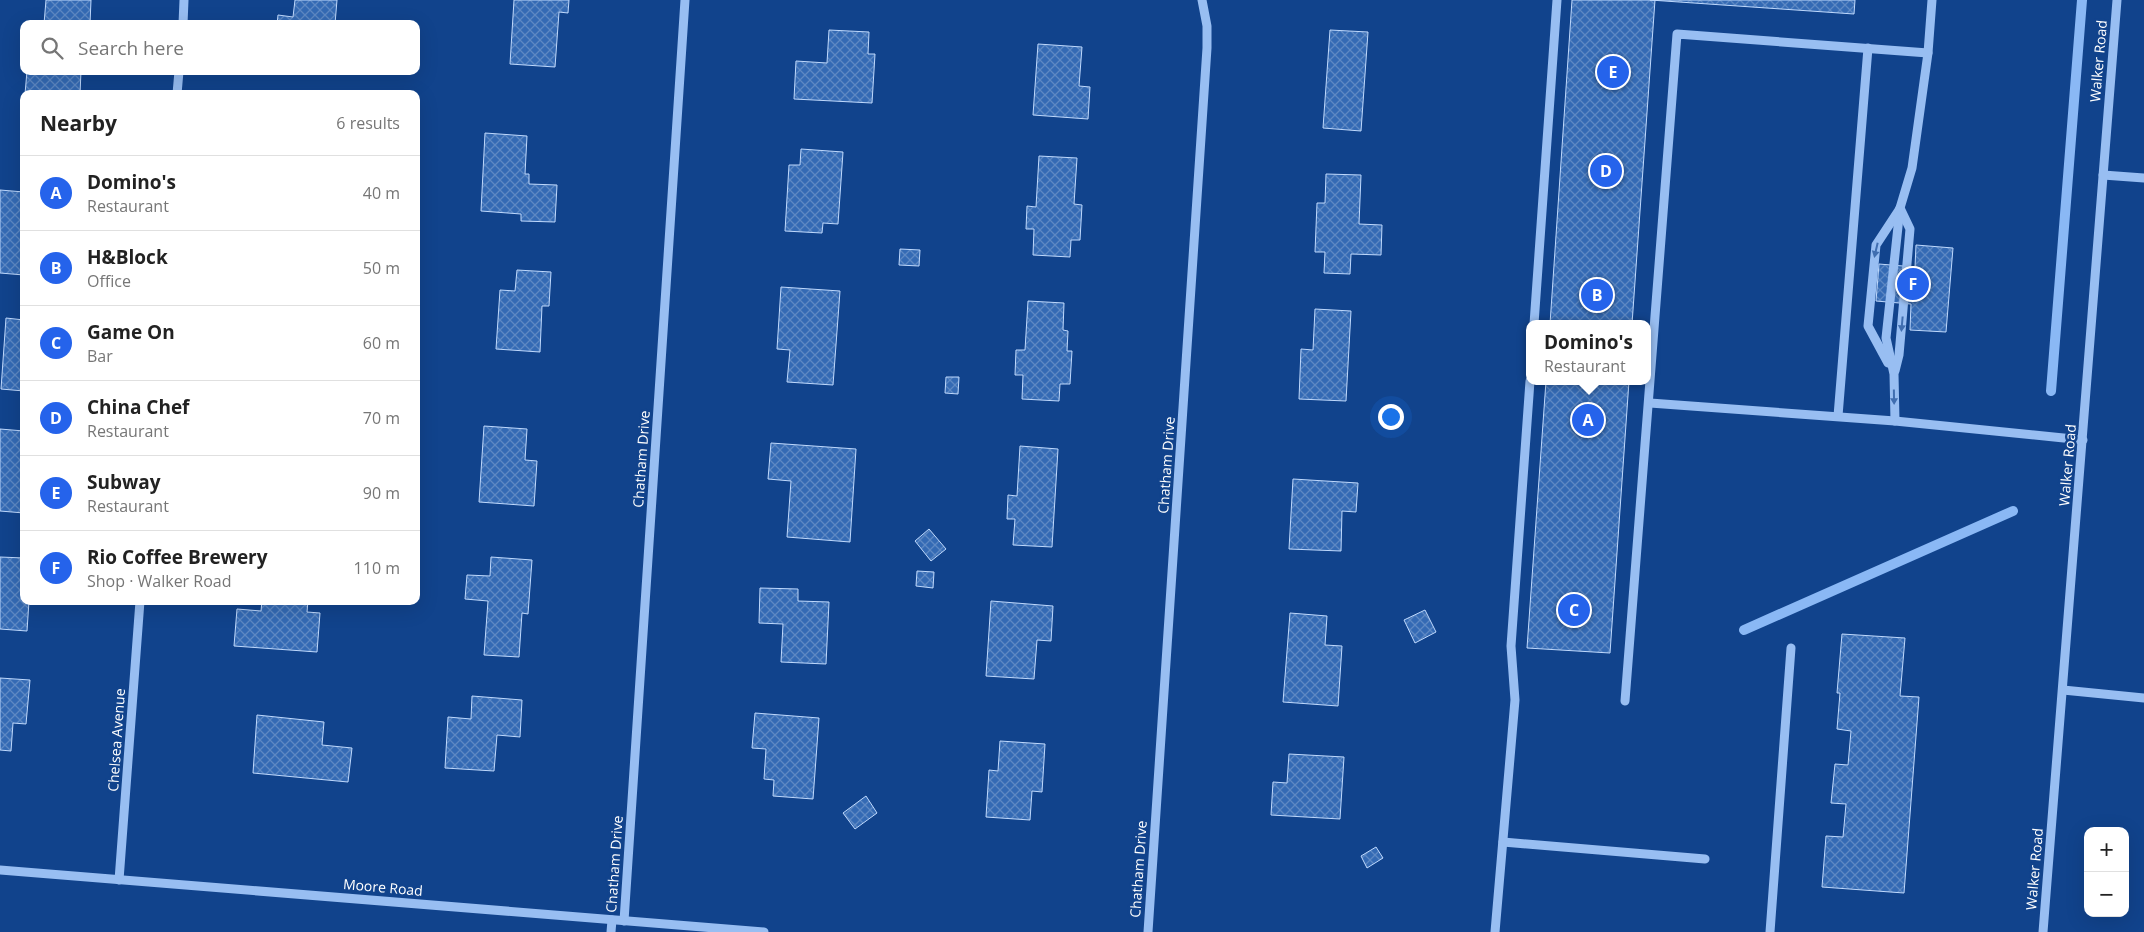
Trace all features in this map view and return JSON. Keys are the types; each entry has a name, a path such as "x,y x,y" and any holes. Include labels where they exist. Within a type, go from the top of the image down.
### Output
{"street":[{"path":"182,20 184,0"},
{"name":"Chatham Drive","path":"624,921 685,0"},
{"name":"Chatham Drive","path":"1148,932 1207,48 1207,26 1202,0"},
{"path":"1534,320 1557,0"},
{"path":"1895,421 1894,374 1886,338 1900,208 1912,168 1928,53 1932,0"},
{"name":"Walker Road","path":"2043,932 2117,0"},
{"path":"1626,701 1678,34 1928,53"},
{"path":"1838,416 1868,48"},
{"path":"177,90 179,75"},
{"path":"2103,175 2144,178"},
{"path":"1894,374 1868,326 1876,245 1900,208"},
{"path":"1894,374 1899,355 1910,229 1900,208"},
{"path":"1495,932 1515,700 1511,646 1530,385"},
{"path":"1650,403 1838,416 2082,440"},
{"name":"Chelsea Avenue","path":"119,880 140,605"},
{"path":"1770,932 1791,648"},
{"path":"2063,690 2144,698"},
{"path":"1503,842 1705,859"},
{"name":"Moore Road","path":"0,870 764,932"},
{"path":"610,932 612,920"}],"building":[{"path":"46,0 91,0 90,20 44,20"},
{"path":"295,0 337,0 335,20 277,20 278,15 293,17"},
{"path":"514,0 569,0 568,13 559,12 555,67 510,64"},
{"path":"1572,0 1655,0 1632,320 1550,320"},
{"path":"1650,0 1855,0 1854,14"},
{"path":"829,30 869,32 868,54 875,54 872,103 794,99 796,61 827,63"},
{"path":"1330,30 1368,32 1361,131 1323,128"},
{"path":"1038,44 1082,47 1079,86 1090,87 1088,119 1033,115"},
{"path":"27,75 81,75 80,90 25,90"},
{"path":"485,133 527,136 525,174 529,174 529,184 557,185 555,222 521,221 521,214 481,211"},
{"path":"801,149 843,152 838,224 823,223 822,233 785,231 789,165 800,165"},
{"path":"1039,156 1077,158 1074,204 1082,205 1080,240 1071,240 1070,257 1033,255 1034,229 1026,229 1027,206 1036,207"},
{"path":"1326,174 1361,175 1359,224 1382,225 1381,255 1351,254 1350,274 1324,273 1325,252 1315,252 1317,203 1325,203"},
{"path":"0,190 20,192 20,275 0,273"},
{"path":"1916,245 1953,248 1946,332 1910,330 1911,304 1876,301 1879,264 1915,267"},
{"path":"900,249 920,250 919,266 899,265"},
{"path":"517,270 551,272 549,306 542,306 540,352 496,349 500,290 515,291"},
{"path":"781,287 840,291 833,385 787,382 790,350 777,349"},
{"path":"1028,301 1064,303 1063,330 1068,331 1067,351 1072,351 1070,384 1060,384 1059,401 1022,399 1023,375 1015,375 1016,350 1025,350"},
{"path":"1315,309 1351,311 1346,401 1299,399 1301,349 1313,350"},
{"path":"6,318 20,320 20,391 1,389"},
{"path":"946,377 959,377 958,394 945,393"},
{"path":"1546,385 1629,385 1610,653 1527,648"},
{"path":"484,426 527,429 525,460 537,461 534,506 479,502"},
{"path":"0,429 20,431 20,513 0,511"},
{"path":"771,443 856,449 850,542 787,537 791,481 768,479"},
{"path":"1020,446 1058,449 1052,547 1013,545 1015,519 1007,519 1008,495 1017,496"},
{"path":"1293,479 1358,483 1356,512 1342,511 1341,551 1289,549"},
{"path":"929,529 946,549 931,561 915,541"},
{"path":"0,557 20,558 20,605 29,605 27,631 0,629"},
{"path":"491,557 532,560 528,614 522,613 519,657 484,655 488,601 465,599 467,575 490,576"},
{"path":"917,571 934,572 933,588 916,586"},
{"path":"760,588 798,589 798,601 829,602 826,664 781,662 783,624 759,623"},
{"path":"991,601 1053,606 1051,641 1037,640 1034,679 986,676"},
{"path":"262,605 308,605 307,612 320,613 317,652 234,646 237,609 261,611"},
{"path":"1425,610 1436,632 1415,643 1404,620"},
{"path":"1290,613 1327,616 1325,645 1342,646 1338,706 1283,702"},
{"path":"1842,634 1905,638 1900,696 1919,697 1904,893 1822,887 1826,836 1843,837 1846,804 1831,803 1835,764 1848,765 1851,731 1837,729 1840,693 1837,693"},
{"path":"0,678 30,680 26,724 13,723 11,751 0,750"},
{"path":"472,696 522,700 520,737 497,735 494,771 445,768 448,717 471,719"},
{"path":"755,713 819,718 813,799 773,796 774,780 764,779 766,749 752,748"},
{"path":"257,715 324,722 322,745 352,748 348,782 253,773"},
{"path":"1000,741 1045,744 1042,792 1032,791 1030,820 986,817 989,770 998,771"},
{"path":"1289,754 1344,757 1340,819 1271,815 1273,782 1287,783"},
{"path":"866,796 877,813 855,829 843,813"},
{"path":"1376,847 1383,858 1367,868 1361,856"}],"waterway":[{"path":"2051,391 2082,0"},
{"path":"1744,630 2013,511"}],"place":[{"name":"Subway","path":"1613,72"},
{"name":"China Chef","path":"1606,171"},
{"name":"Rio Coffee Brewery","path":"1913,284"},
{"name":"H&Block","path":"1597,295"},
{"name":"Domino's","path":"1588,420"},
{"name":"Game On","path":"1574,610"}]}
